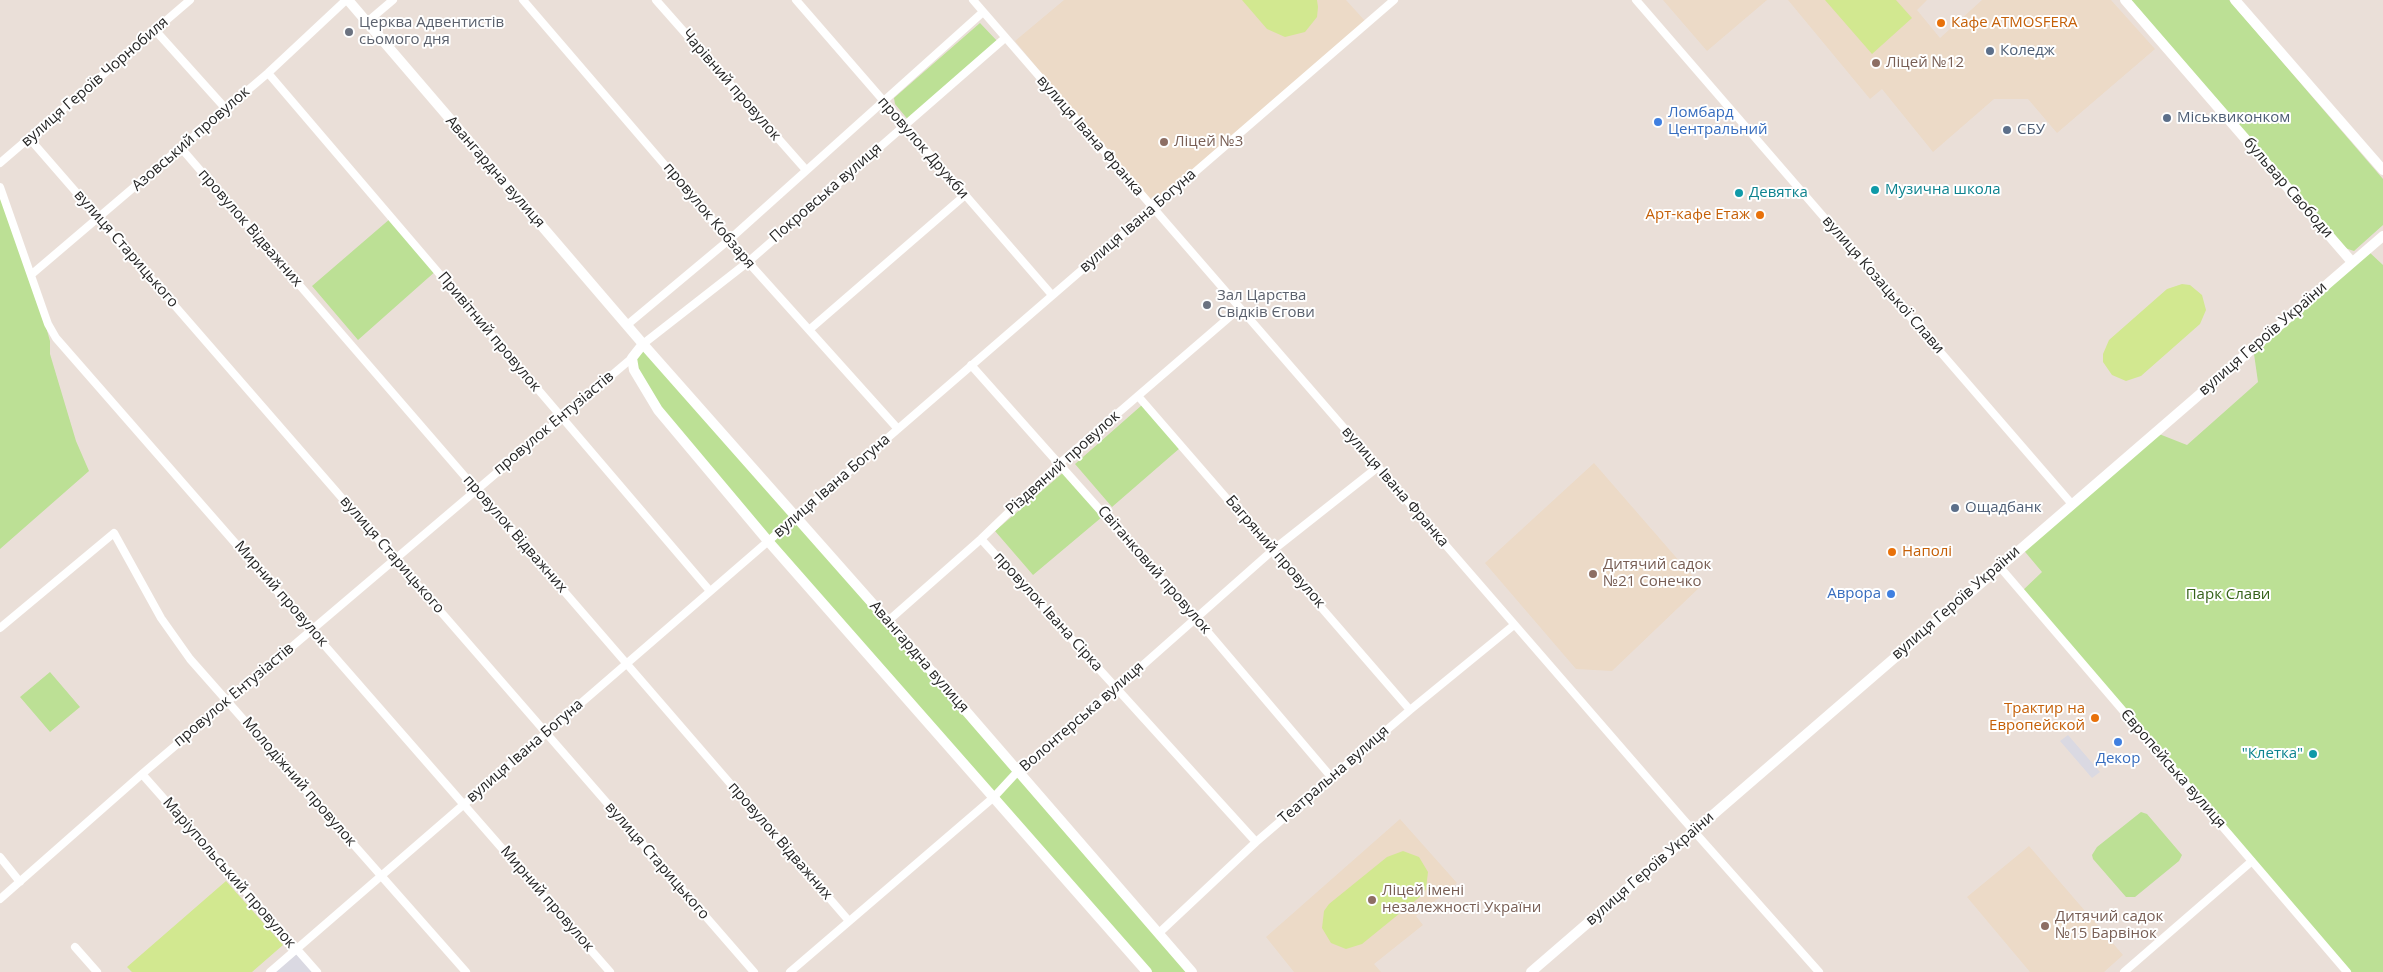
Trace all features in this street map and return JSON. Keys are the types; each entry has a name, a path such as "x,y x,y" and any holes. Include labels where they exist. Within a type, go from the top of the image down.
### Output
{"street":[{"name":"вулиця Героїв Чорнобиля","path":"0,163 190,0"},
{"name":"Авангардна вулиця","path":"347,0 643,344 888,621 1192,972"},
{"name":"Азовський провулок","path":"32,274 268,73 347,0"},
{"path":"367,22 393,0"},
{"name":"провулок Кобзаря","path":"523,0 748,262 898,429"},
{"name":"Чарівний провулок","path":"656,0 806,170"},
{"name":"провулок Дружби","path":"796,0 882,102 1052,295"},
{"name":"вулиця Івана Франка","path":"972,0 1694,831 1819,972"},
{"name":"вулиця Івана Богуна","path":"270,972 1394,0"},
{"name":"вулиця Козацької Слави","path":"1636,0 2071,503"},
{"name":"бульвар Свободи","path":"2125,0 2352,262"},
{"path":"2235,0 2383,170"},
{"name":"Покровська вулиця","path":"627,325 730,239 983,12"},
{"path":"155,30 226,109"},
{"name":"Покровська вулиця","path":"643,344 748,262 1005,38"},
{"name":"Привітний провулок","path":"268,73 710,591"},
{"name":"вулиця Старицького","path":"29,138 754,972"},
{"name":"провулок Відважних","path":"181,148 849,921"},
{"name":"Мирний провулок","path":"0,188 32,274 48,324 56,338 312,628 610,972"},
{"path":"809,330 964,196"},
{"name":"вулиця Героїв України","path":"1531,972 2071,503 2383,236"},
{"name":"Різдвяний провулок","path":"888,621 981,539 1060,463 1240,308"},
{"path":"643,344 632,358 634,370 658,410 768,541 1147,972"},
{"name":"провулок Ентузіастів","path":"0,899 312,628 632,358"},
{"name":"Світанковий провулок","path":"971,365 1196,618 1332,778"},
{"name":"Багряний провулок","path":"1138,396 1410,710"},
{"name":"Волонтерська вулиця","path":"790,972 994,797 1018,771 1117,688 1273,550 1378,467"},
{"name":"Молодіжний провулок","path":"0,628 114,533 161,618 190,660 228,700 466,972"},
{"name":"провулок Івана Сірка","path":"981,539 1256,842"},
{"name":"Європейська вулиця","path":"1999,566 2347,972"},
{"name":"Театральна вулиця","path":"1159,933 1256,842 1514,624"},
{"name":"Маріупольський провулок","path":"142,774 317,972"},
{"path":"0,857 20,882"},
{"path":"2124,972 2252,861"},
{"path":"75,947 97,972"}],"shaded area":[{"name":"Ліцей №3","path":"1064,0 1346,0 1366,22 1153,208 1015,41"},
{"path":"1663,0 1767,0 1707,51"},
{"path":"1788,0 1927,0 1917,10 1940,38 1982,0 2111,0 2155,49 2057,133 2028,99 1994,99 1933,152 1882,89 1870,99"},
{"name":"Дитячий садок №21 Сонечко","path":"1594,463 1701,586 1612,671 1576,669 1485,563"},
{"path":"2068,735 2100,772 2092,778 2060,741"},
{"name":"Ліцей імені незалежності України","path":"1400,819 1457,883 1416,916 1423,925 1374,964 1381,972 1294,972 1266,937"},
{"name":"Дитячий садок №15 Барвінок","path":"2029,846 2123,955 2104,972 2030,972 1967,897"},
{"path":"296,949 317,972 270,972"}],"green space":[{"path":"1242,0 1317,0 1317,17 1305,32 1285,37 1267,29"},
{"path":"1825,0 1896,0 1912,18 1872,54"},
{"path":"2131,0 2229,0 2383,179 2383,225 2354,251 2345,248"},
{"path":"980,23 999,43 910,122 895,104 894,98"},
{"path":"0,195 43,316 50,341 50,354 76,441 89,471 0,549"},
{"path":"391,218 437,270 358,340 312,286"},
{"name":"Парк Слави","path":"2368,251 2383,265 2383,972 2347,972 2021,592 2042,572 2021,547 2154,432 2187,445 2258,382 2253,347"},
{"path":"2182,284 2190,285 2202,295 2206,310 2200,324 2141,376 2126,381 2112,375 2103,362 2103,354 2109,340 2167,289"},
{"path":"643,344 1192,972 1147,972 658,410 632,358"},
{"path":"1142,405 1180,448 1112,507 1075,464"},
{"path":"1065,471 1102,517 1033,575 995,531"},
{"path":"50,672 80,707 50,732 20,697"},
{"path":"2141,812 2147,814 2182,855 2179,861 2135,897 2126,897 2093,859 2092,855 2097,847"},
{"path":"1403,851 1419,857 1428,872 1426,889 1421,896 1362,944 1346,949 1331,943 1322,928 1324,911 1329,904 1387,857"},
{"path":"226,881 283,945 252,972 132,972 127,967"}],"place":[{"name":"Кафе ATMOSFERA","path":"1941,23"},
{"name":"Церква Адвентистів сьомого дня","path":"349,32"},
{"name":"Коледж","path":"1990,51"},
{"name":"Ліцей №12","path":"1876,63"},
{"name":"Міськвиконком","path":"2167,118"},
{"name":"Ломбард Центральний","path":"1658,122"},
{"name":"СБУ","path":"2007,130"},
{"name":"Ліцей №3","path":"1164,142"},
{"name":"Музична школа","path":"1875,190"},
{"name":"Девятка","path":"1739,193"},
{"name":"Арт-кафе Етаж","path":"1760,215"},
{"name":"Зал Царства Свідків Єгови","path":"1207,305"},
{"name":"Ощадбанк","path":"1955,508"},
{"name":"Наполі","path":"1892,552"},
{"name":"Дитячий садок №21 Сонечко","path":"1593,574"},
{"name":"Аврора","path":"1891,594"},
{"name":"Трактир на Европейской","path":"2095,718"},
{"name":"Декор","path":"2118,742"},
{"name":"\"Клетка\"","path":"2313,754"},
{"name":"Ліцей імені незалежності України","path":"1372,900"},
{"name":"Дитячий садок №15 Барвінок","path":"2045,926"}]}
